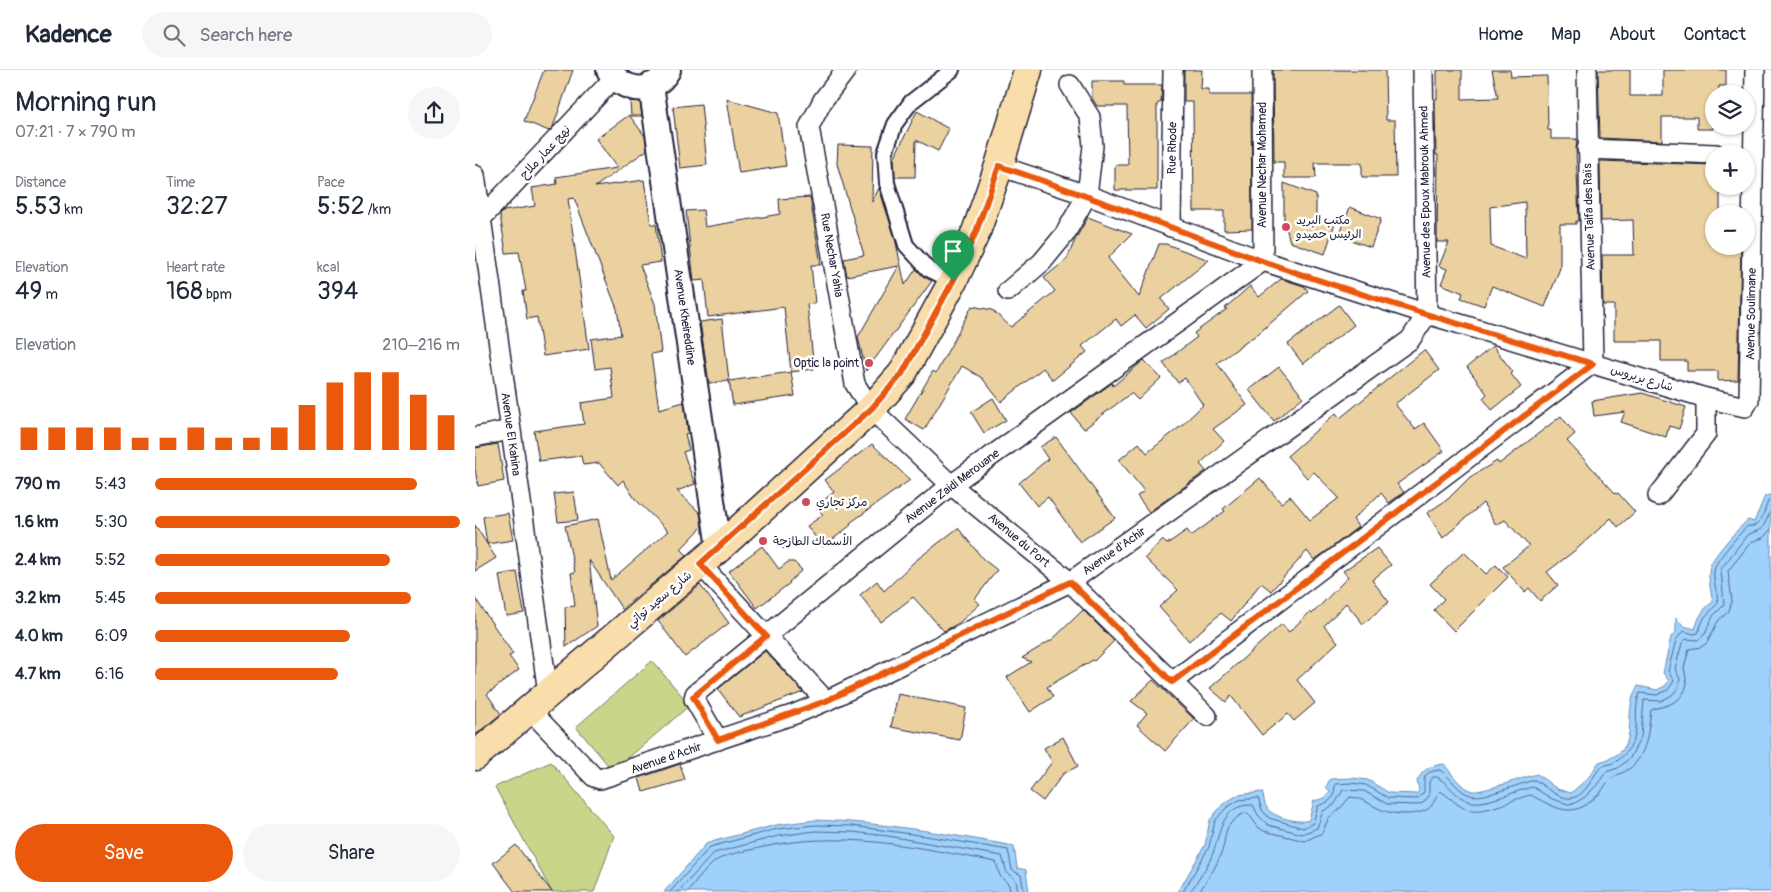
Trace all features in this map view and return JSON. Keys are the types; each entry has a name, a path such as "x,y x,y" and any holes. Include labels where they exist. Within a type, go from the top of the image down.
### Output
{"main road":[{"name":"شارع سعيد تواتي","path":"478,750 709,556 871,409 902,374 953,281 976,232 999,166 1028,70"}],"street":[{"name":"Rue Nechar Yahia","path":"846,70 823,100 809,127 855,384 871,409"},
{"path":"952,70 911,102 895,124 885,154 887,183 906,245 928,269 953,281"},
{"name":"Rue Rhode","path":"1171,227 1173,70"},
{"name":"Avenue Nechar Mohamed","path":"1262,70 1263,261"},
{"name":"Avenue des Epoux Mabrouk Ahmed","path":"1423,70 1427,314"},
{"name":"Avenue Taifa des Raïs","path":"1587,70 1587,149 1593,364"},
{"name":"Avenue Soulimane","path":"1745,407 1749,400 1757,156 1755,70"},
{"path":"611,74 622,84 630,88 640,89 659,78"},
{"name":"نهج عمار ملاح","path":"478,223 611,74"},
{"name":"Avenue Kheireddine","path":"659,78 709,556"},
{"path":"1008,291 1042,262 1065,234 1087,195 1093,146 1090,117 1070,86"},
{"path":"1587,149 1705,154"},
{"name":"شارع بربروس","path":"999,166 1087,195 1263,261 1427,314 1706,398 1745,407"},
{"name":"Avenue El Kahina","path":"475,175 478,223 510,430 538,701"},
{"name":"Avenue Zaidi Merouane","path":"718,740 693,697 951,484 1263,261"},
{"name":"Avenue d'Achir","path":"538,701 594,777 600,780 826,701 1070,582 1410,340 1427,314"},
{"path":"1172,682 1593,364"},
{"path":"1658,496 1706,434 1706,398"},
{"name":"Avenue du Port","path":"871,409 951,484 1070,582 1207,716"},
{"path":"475,437 510,430"},
{"path":"709,556 766,636 826,701"}],"green space":[{"path":"652,661 690,705 613,771 576,727"},
{"path":"551,762 614,836 594,892 552,892 495,787"}],"water":[{"path":"1771,495 1771,892 1178,892 1205,845 1210,820 1223,804 1238,795 1262,792 1265,805 1274,814 1286,819 1305,821 1309,820 1314,801 1325,798 1330,792 1326,787 1330,779 1352,778 1368,780 1389,793 1417,794 1419,790 1417,781 1422,773 1431,767 1444,764 1460,784 1472,791 1537,774 1557,789 1571,793 1588,778 1599,762 1611,758 1625,746 1628,738 1632,700 1638,686 1657,690 1665,686 1669,681 1663,673 1671,637 1676,632 1676,618 1684,626 1695,629 1701,614 1713,602 1709,575 1712,561 1748,520 1754,522 1765,496"},
{"path":"815,820 890,826 1014,846 1017,868 1026,870 1029,892 664,892 707,843 776,825"}],"building":[{"path":"544,70 573,70 553,127 549,131 524,121"},
{"path":"1184,70 1202,70 1201,89 1209,89 1209,95 1251,95 1252,229 1224,230 1224,211 1194,211 1193,102 1184,102"},
{"path":"1273,70 1385,70 1386,120 1395,120 1396,177 1362,177 1362,163 1315,163 1316,178 1284,178 1284,162 1274,162"},
{"path":"1437,70 1462,70 1462,99 1498,98 1492,70 1510,70 1511,77 1547,76 1548,130 1551,130 1551,139 1577,139 1579,221 1576,221 1576,224 1560,224 1560,268 1545,307 1492,286 1484,306 1461,298 1463,293 1441,284 1447,269 1439,266 1449,242 1437,242 1438,155 1436,155 1435,99 1437,99","holes":["1525,202 1526,259 1491,246 1490,207"]},
{"path":"1598,70 1630,70 1630,96 1663,96 1663,70 1726,70 1726,85 1705,85 1705,129 1697,129 1697,117 1662,117 1662,141 1600,138"},
{"path":"1092,81 1124,81 1124,85 1162,85 1161,102 1157,104 1157,190 1115,190 1115,165 1128,165 1127,106 1097,106 1092,98"},
{"path":"727,99 778,113 786,166 739,173"},
{"path":"630,101 640,102 642,116 631,116"},
{"path":"701,104 707,165 680,168 673,107"},
{"path":"917,111 949,129 938,151 916,140 915,177 895,177 894,158"},
{"path":"629,115 645,136 647,150 595,187 644,180 651,224 656,224 661,262 640,265 655,304 661,352 651,354 659,409 684,402 688,433 685,434 689,450 683,452 695,484 677,491 700,513 702,527 681,549 687,555 622,609 589,560 597,626 566,647 565,607 575,606 571,573 575,572 565,526 598,519 611,580 668,531 635,499 623,480 618,485 599,463 583,465 581,456 539,461 534,431 584,424 581,403 614,398 610,367 595,369 591,339 621,335 617,309 574,198 568,199 589,349 543,356 537,317 527,319 523,291 526,291 519,252 506,253 500,215 504,211 535,206 532,188 557,184 556,177 617,168 596,139"},
{"path":"838,145 873,146 872,202 879,188 895,238 905,285 916,269 924,277 932,281 866,371 858,337 899,266 847,276 844,259 864,255 837,164"},
{"path":"1600,161 1705,165 1705,195 1720,195 1720,205 1705,205 1705,255 1741,255 1738,380 1718,381 1718,371 1687,371 1687,361 1661,361 1661,341 1614,341 1614,305 1603,305 1602,255 1634,255 1633,220 1601,221"},
{"path":"1284,183 1316,195 1316,218 1335,223 1325,254 1290,242 1284,220"},
{"path":"810,197 821,265 811,265 815,303 807,304 814,369 791,372 784,307 708,317 704,280 694,281 686,211 703,210 705,227 780,214 779,199"},
{"path":"1350,207 1381,219 1371,247 1339,236"},
{"path":"1088,217 1132,234 1108,258 1139,297 1159,244 1166,244 1209,260 1161,299 1169,309 1146,328 1135,315 1121,326 1116,319 1082,346 1087,352 1053,380 1043,368 1001,402 982,378 962,366 924,430 905,419 933,371 936,373 972,306 992,310 1011,327 1055,291 1044,278 1067,259"},
{"path":"1281,279 1304,286 1308,291 1259,333 1217,363 1247,405 1213,429 1224,441 1200,464 1206,471 1149,512 1137,496 1144,491 1119,460 1139,443 1147,453 1181,426 1203,405 1185,378 1178,383 1163,363 1197,337 1194,333 1227,309 1225,308 1250,286 1259,297"},
{"path":"1339,305 1354,325 1303,364 1288,344"},
{"path":"722,319 729,381 709,383 700,322"},
{"path":"1493,346 1513,372 1511,374 1521,387 1492,410 1483,398 1487,394 1467,367"},
{"path":"1424,350 1439,370 1395,404 1415,429 1424,423 1444,451 1397,484 1404,492 1389,503 1381,493 1353,519 1358,527 1327,551 1314,560 1307,551 1271,591 1261,583 1231,621 1221,613 1189,641 1159,607 1178,590 1145,558 1162,540 1167,544 1187,530 1191,536 1225,511 1223,509 1260,478 1281,503 1290,496 1310,520 1339,498 1314,472 1307,478 1287,456 1336,413 1340,418"},
{"path":"1144,360 1161,378 1138,400 1131,393 1084,429 1071,413 1112,383 1113,386"},
{"path":"1279,367 1303,397 1274,421 1249,390"},
{"path":"791,372 795,396 733,405 729,381"},
{"path":"1642,393 1686,407 1679,429 1669,426 1666,437 1621,422 1625,412 1594,416 1592,401"},
{"path":"993,398 1006,420 984,433 971,412"},
{"path":"1561,416 1575,434 1567,441 1635,512 1618,527 1611,518 1578,548 1547,572 1558,585 1540,601 1529,588 1525,592 1503,567 1529,546 1505,520 1496,525 1483,503 1443,538 1427,513 1448,499 1470,477 1497,461 1499,464"},
{"path":"1056,437 1115,518 1080,542 1048,497 1037,506 1019,483 1048,459 1040,447"},
{"path":"498,444 504,481 478,486 475,469 475,448"},
{"path":"872,444 910,480 850,523 851,525 823,547 807,526 823,515 816,506 834,492 825,480"},
{"path":"574,492 578,520 558,522 554,494"},
{"path":"508,513 513,540 487,544 483,517"},
{"path":"475,525 496,558 475,571"},
{"path":"958,528 983,559 997,570 975,599 980,604 959,623 944,631 913,597 881,622 860,595 877,581 884,591 915,561"},
{"path":"762,546 779,569 788,562 794,562 802,570 790,583 757,608 729,571"},
{"path":"1377,548 1391,565 1372,580 1389,602 1363,624 1346,603 1324,626 1338,642 1297,680 1315,703 1294,721 1288,714 1262,735 1231,696 1226,702 1210,688 1282,624 1289,632 1310,612 1312,614 1348,577 1343,571"},
{"path":"1464,552 1486,574 1496,565 1508,577 1454,631 1434,610 1444,599 1430,584"},
{"path":"517,572 524,613 506,616 499,575"},
{"path":"700,585 729,623 685,657 658,621"},
{"path":"475,598 513,654 509,656 519,670 487,694 501,714 475,735"},
{"path":"1083,610 1114,641 1094,661 1047,687 1053,697 1030,712 1007,677 1031,662 1022,658 1053,639"},
{"path":"765,651 803,692 739,717 718,689"},
{"path":"1153,680 1194,719 1165,751 1137,725 1147,713 1131,701"},
{"path":"898,694 966,708 960,740 891,727"},
{"path":"1063,737 1078,766 1063,774 1043,801 1030,791 1052,762 1044,748"},
{"path":"680,764 685,780 643,792 639,778"},
{"path":"516,845 552,892 515,892 493,863"}],"place":[{"name":"مكتب البريد الرئيس حميدو","path":"1286,227"},
{"name":"Optic la point","path":"869,363"},
{"name":"مركز تجاري","path":"806,502"},
{"name":"الأسماك الطازجة","path":"763,541"}],"route":[{"path":"999,166 1087,195 1263,261 1427,314 1593,364 1172,682 1070,582 826,701 795,714 718,740 693,697 766,636 700,564 871,409 902,374 953,281 976,232 999,166"}]}
